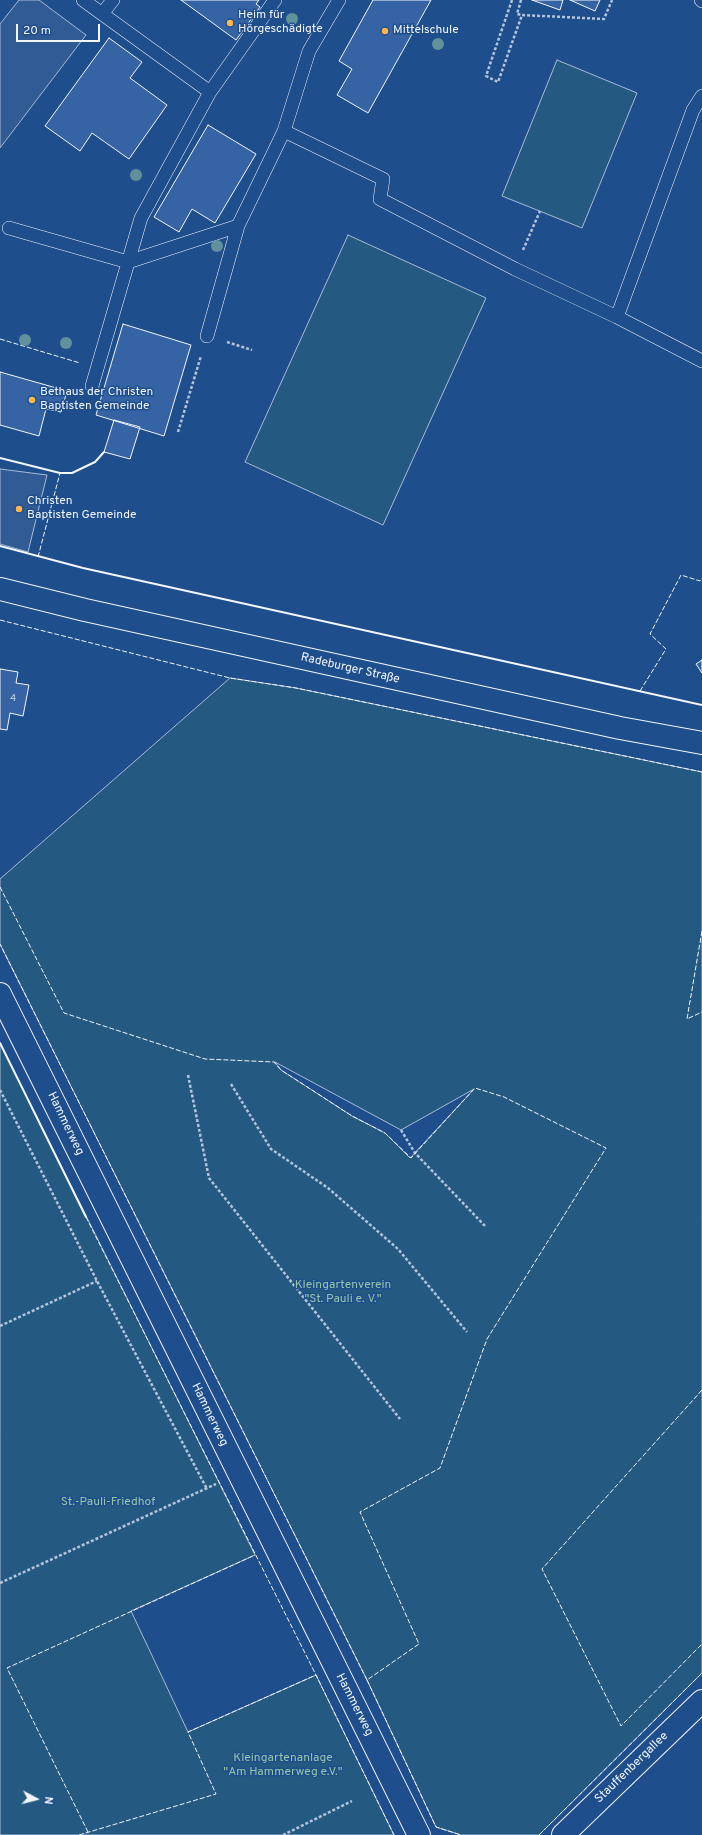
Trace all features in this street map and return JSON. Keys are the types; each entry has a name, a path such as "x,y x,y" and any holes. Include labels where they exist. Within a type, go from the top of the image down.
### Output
{"street":[{"name":"Radeburger Straße","path":"0,589 86,610 597,723 702,743"},
{"name":"Hammerweg","path":"0,994 420,1835"},
{"name":"Stauffenbergallee","path":"563,1835 702,1701"}],"lane":[{"path":"83,0 210,92"},
{"path":"102,14 113,0"},
{"path":"92,386 141,218 210,92 275,0"},
{"path":"207,336 238,226 284,130 310,51 339,0"},
{"path":"617,317 693,110 702,96"},
{"path":"284,130 383,179 380,199 514,269 617,317 702,361"},
{"path":"9,228 128,262 238,226"}],"path":[{"path":"512,0 486,76 498,82 522,16"},
{"path":"521,0 517,14 522,16 604,19 612,0"},
{"path":"514,269 540,211"},
{"path":"178,432 207,336 252,350"},
{"path":"188,1075 209,1178 400,1419"},
{"path":"231,1084 271,1150 328,1188 398,1250 467,1332"},
{"path":"0,1090 2,1097 208,1489 0,1582"},
{"path":"401,1130 415,1153 486,1227"},
{"path":"0,1326 98,1281"},
{"path":"283,1835 352,1801"}],"green space":[{"path":"557,60 637,93 582,228 502,196"},
{"path":"348,235 486,298 383,525 245,462"},
{"name":"Kleingartenverein \"St. Pauli e. V.\"","path":"230,678 296,688 702,772 702,1673 539,1835 461,1835 436,1827 367,1680 0,944 0,879","holes":["275,1062 401,1130 474,1089 410,1158 385,1133 352,1116 281,1070"]},
{"name":"St.-Pauli-Friedhof","path":"0,1043 255,1555 131,1611 188,1732 316,1675 394,1835 0,1835"}],"shaded area":[{"path":"19,0 39,0 86,35 0,148 0,24"},
{"name":"Christen Baptisten Gemeinde","path":"0,469 47,475 28,552 0,544"}],"building":[{"name":"Heim für Hörgeschädigte","path":"181,0 259,0 256,4 260,7 236,40"},
{"name":"Mittelschule","path":"373,0 431,0 368,113 337,95 352,69 339,61"},
{"path":"532,0 563,0 560,10"},
{"path":"570,0 600,0 595,11"},
{"path":"109,38 142,62 130,78 167,105 129,159 92,133 80,151 45,126"},
{"path":"208,125 256,154 215,223 192,209 179,232 154,217"},
{"path":"123,324 191,345 164,436 96,415"},
{"name":"Bethaus der Christen Baptisten Gemeinde","path":"0,372 67,391 61,412 46,409 39,436 0,425"},
{"path":"114,420 140,427 130,459 104,452"},
{"path":"702,660 702,673 696,664"},
{"path":"0,669 18,672 16,683 29,685 23,716 10,713 7,730 0,729"}],"fence":[{"path":"0,339 80,363"},
{"path":"38,557 60,473"},
{"path":"640,691 666,649 650,634 681,575 700,581 702,578"},
{"path":"0,620 230,678 296,688 702,772"},
{"path":"0,887 64,1013 205,1059 274,1062 281,1070 352,1116 385,1133 411,1158 475,1088 504,1097 606,1148 487,1339 440,1468 360,1512 419,1644 367,1680 0,944"},
{"path":"702,931 687,1019 702,1012"},
{"path":"86,1217 316,1675"},
{"path":"702,1390 542,1569 621,1726 702,1644"},
{"path":"88,1832 7,1668 255,1555"},
{"path":"539,1835 702,1673"},
{"path":"79,1835 216,1794 188,1732 316,1675 394,1835"},
{"path":"367,1680 436,1827 461,1835"}],"wall":[{"path":"0,458 60,473 72,473 95,462 104,452"},
{"path":"0,546 83,568 702,705"},
{"path":"0,1043 86,1217"}],"place":[{"name":"Heim für Hörgeschädigte","path":"230,23"},
{"name":"Mittelschule","path":"385,31"},
{"name":"Bethaus der Christen Baptisten Gemeinde","path":"32,400"},
{"name":"Christen Baptisten Gemeinde","path":"19,509"}],"park label":[{"name":"Kleingartenanlage \"Am Hammerweg e.V.\"","path":"283,1766"}]}
